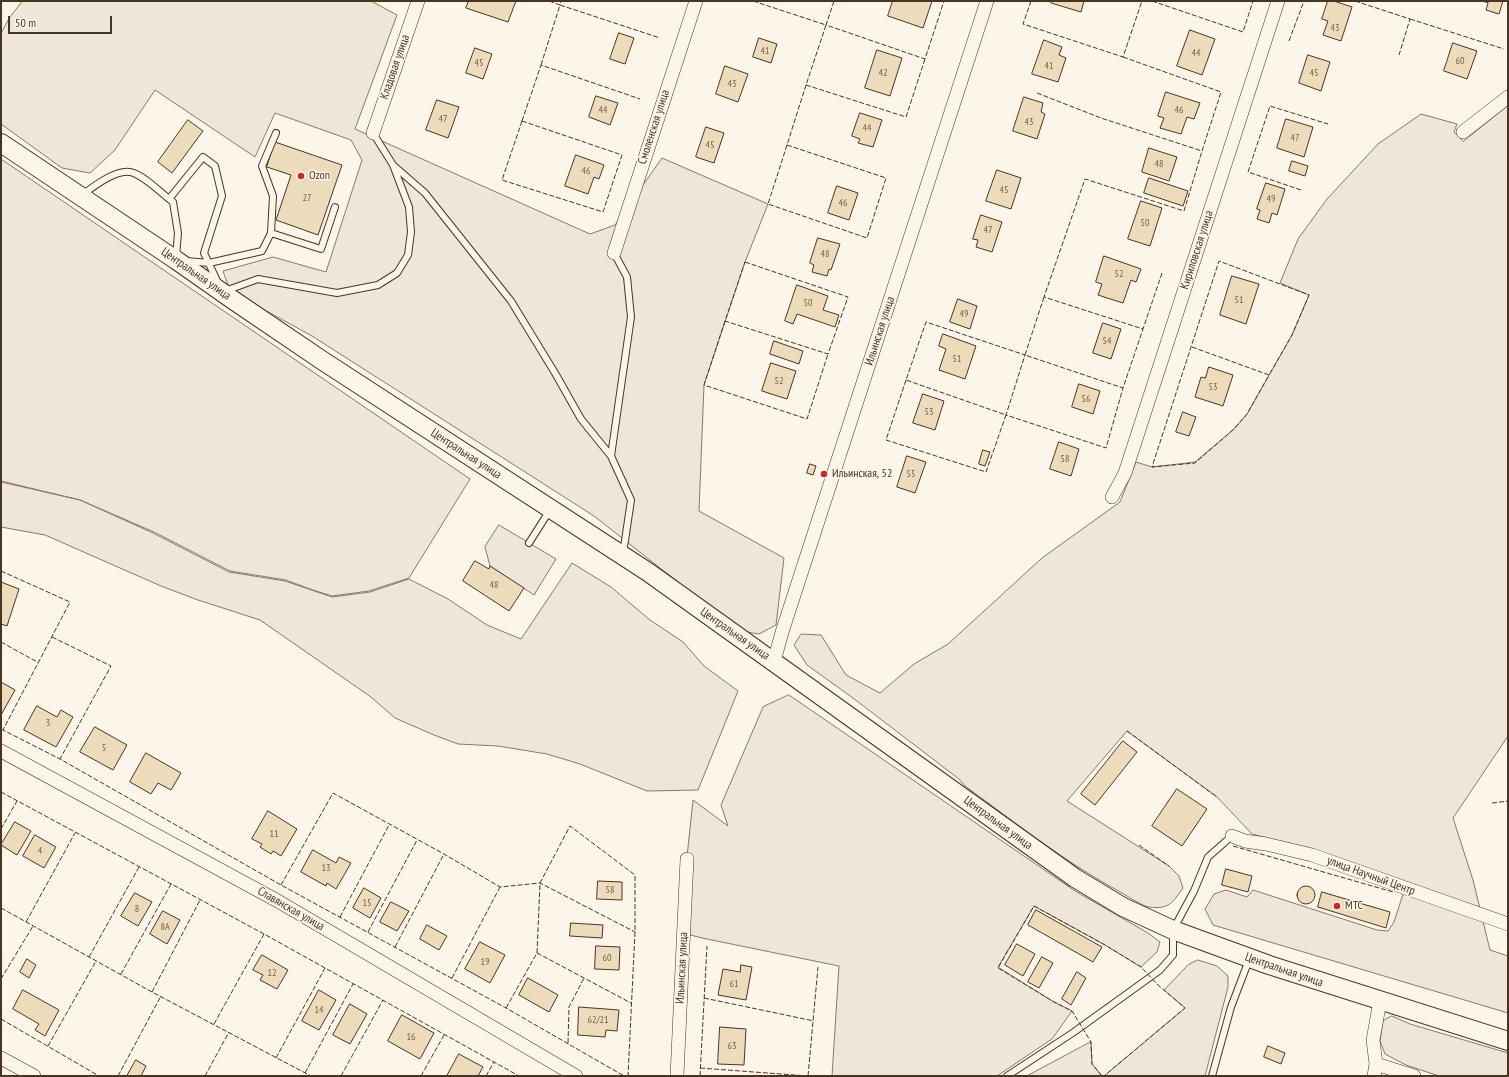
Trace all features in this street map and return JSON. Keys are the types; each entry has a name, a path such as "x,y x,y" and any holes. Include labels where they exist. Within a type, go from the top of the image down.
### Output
{"street":[{"name":"Кладовая улица","path":"372,133 418,1"},
{"name":"Смоленская улица","path":"614,253 696,1"},
{"name":"Ильинская улица","path":"774,661 785,622 987,1"},
{"name":"Кириловская улица","path":"1112,497 1125,473 1278,1"},
{"path":"1463,132 1508,98"},
{"name":"Центральная улица","path":"1,144 176,260 323,361 623,555 774,661 1075,878 1123,907 1173,930 1250,958 1508,1041"},
{"name":"Славянская улица","path":"1,751 276,900 576,1076"},
{"name":"улица Научный Центр","path":"1232,836 1246,841 1266,844 1312,855 1508,924"},
{"name":"Ильинская улица","path":"676,1076 687,860"},
{"path":"1380,1001 1373,1040 1375,1070 1414,1076"},
{"path":"1,1058 34,1076"}],"lane":[{"path":"81,196 110,176 129,171 148,181 173,202 178,233 176,260 209,263 262,251 271,233 273,196 262,166 276,133"},
{"path":"169,199 203,157 215,166 222,196 204,253 221,292 258,279 337,293 378,285 397,273 408,255 411,232 409,207 393,165 372,133"},
{"path":"393,165 426,192 511,301 555,373 580,419 611,456 631,500 623,555"},
{"path":"271,233 321,249 335,207"},
{"path":"611,456 631,317 627,277 614,253"},
{"path":"530,543 550,509"},
{"path":"1007,1076 1074,1032 1160,970 1173,955 1173,930 1194,891 1208,857 1232,836"},
{"path":"1212,1076 1231,1007 1250,958"}],"shaded area":[{"path":"23,1 371,1 397,15 355,129 590,234 615,225 662,158 768,204 745,262 704,385 699,511 784,558 776,625 759,634 740,631 594,516 312,336 230,291 223,271 273,257 326,272 362,160 351,140 275,113 255,157 155,90 115,150 90,173 62,168 1,124 1,33 10,17"},
{"path":"1508,106 1508,736 1453,818 1473,880 1490,950 1508,956 1508,1013 1213,925 1205,909 1214,894 1226,890 1247,897 1253,890 1377,930 1388,931 1394,922 1404,891 1311,849 1252,834 1217,797 1127,731 1067,801 1169,866 1179,876 1183,888 1170,904 1156,908 1139,903 1101,881 1042,842 965,786 959,779 807,665 794,645 801,634 821,635 846,675 880,693 914,664 948,644 1042,558 1120,502 1136,462 1152,467 1195,462 1234,429 1247,414 1292,335 1309,295 1280,283 1298,239 1327,199 1378,144 1421,114 1457,124 1454,132 1463,141"},
{"path":"1,159 470,479 409,578 369,591 332,596 286,580 230,571 154,532 80,500 1,481"},
{"path":"1,482 80,500 153,533 229,572 285,581 332,597 370,592 409,579 448,599 487,625 521,639 572,563 611,587 650,620 683,642 704,666 738,691 698,790 647,791 580,764 547,754 498,746 458,744 395,718 371,697 260,620 198,600 161,586 45,535 1,527"},
{"path":"499,525 556,559 534,595 490,566 485,547"},
{"path":"789,695 1075,891 1148,933 1160,942 1157,952 1141,967 1105,945 1034,906 998,967 1054,1002 1072,1011 1052,1039 997,1076 832,1076 839,966 679,932 693,800 728,826 721,805 763,707"},
{"path":"1198,960 1217,966 1228,976 1228,987 1205,1076 1104,1076 1185,1008 1164,990 1188,965"},
{"path":"1392,1016 1410,1024 1508,1053 1508,1076 1439,1076 1406,1065 1385,1054 1380,1041 1383,1021"},
{"path":"1091,1042 1092,1064 1102,1076 1027,1076"}],"building":[{"path":"469,1 516,1 508,22 466,8"},
{"path":"893,1 932,1 923,28 888,16"},
{"path":"1052,1 1084,1 1081,12 1051,3"},
{"path":"1328,1 1334,1 1352,7 1341,41 1323,35 1328,21 1322,19"},
{"path":"1482,1 1503,1 1499,14 1486,10 1488,3"},
{"path":"1190,30 1215,39 1202,75 1177,66"},
{"path":"619,33 634,38 625,64 610,59"},
{"path":"759,38 777,44 771,63 753,57"},
{"path":"1044,40 1062,47 1059,55 1066,58 1058,82 1032,74"},
{"path":"1453,43 1477,51 1467,79 1444,71"},
{"path":"475,48 492,54 483,79 466,73"},
{"path":"877,50 902,58 890,96 865,88"},
{"path":"1308,55 1330,62 1321,91 1299,83"},
{"path":"725,66 748,74 738,102 716,94"},
{"path":"1166,92 1200,103 1194,119 1187,117 1181,134 1160,128 1164,118 1158,116"},
{"path":"596,96 618,103 610,125 589,117"},
{"path":"1024,97 1043,103 1041,112 1045,114 1037,139 1013,131"},
{"path":"437,100 459,107 448,138 426,130"},
{"path":"860,113 882,120 873,147 858,143 860,139 852,136"},
{"path":"1286,119 1313,127 1304,157 1277,148"},
{"path":"188,120 203,131 172,173 158,162"},
{"path":"706,127 724,133 714,163 696,157"},
{"path":"275,142 342,165 318,235 276,220 291,175 267,167"},
{"path":"1149,148 1177,157 1169,181 1142,172"},
{"path":"576,155 604,165 599,179 594,177 588,194 565,186"},
{"path":"1292,161 1308,166 1305,176 1289,171"},
{"path":"997,170 1021,178 1011,209 986,201"},
{"path":"1149,178 1188,191 1183,206 1144,193"},
{"path":"1266,183 1285,189 1277,215 1272,213 1269,223 1257,219 1260,210 1257,209"},
{"path":"837,186 858,193 849,220 828,213"},
{"path":"1141,201 1162,208 1150,246 1128,239"},
{"path":"981,215 1002,222 992,252 976,247 978,240 973,239"},
{"path":"818,238 840,244 831,270 829,269 827,276 812,272 814,265 810,263"},
{"path":"1104,256 1141,269 1136,282 1131,280 1123,303 1098,295 1102,284 1096,282"},
{"path":"1232,276 1259,284 1246,324 1220,315"},
{"path":"797,285 828,296 823,310 839,315 835,327 797,314 793,324 785,321"},
{"path":"958,299 977,306 970,329 950,322"},
{"path":"1103,323 1121,329 1111,359 1093,353"},
{"path":"943,334 976,346 965,379 939,370 946,349 939,346"},
{"path":"774,341 803,351 799,364 770,354"},
{"path":"771,363 796,371 787,399 762,391"},
{"path":"1209,367 1233,375 1223,406 1195,397 1201,377 1205,378"},
{"path":"1079,384 1100,391 1093,414 1072,407"},
{"path":"923,394 944,401 935,430 913,423"},
{"path":"1183,412 1196,417 1189,436 1176,432"},
{"path":"1059,442 1079,449 1071,476 1050,469"},
{"path":"983,450 990,452 985,466 979,464"},
{"path":"907,456 926,462 915,493 897,487"},
{"path":"810,464 816,466 813,475 807,473"},
{"path":"475,561 489,569 490,566 524,588 509,611 463,581"},
{"path":"1,582 19,589 7,626 1,624"},
{"path":"1,682 15,690 1,715"},
{"path":"37,706 57,717 61,710 73,717 56,747 24,730"},
{"path":"95,727 127,745 113,770 80,752"},
{"path":"1123,741 1137,752 1095,805 1081,794"},
{"path":"146,753 181,773 171,790 158,783 151,794 130,782"},
{"path":"1177,789 1207,809 1182,846 1152,826"},
{"path":"268,811 297,829 281,856 273,851 271,854 260,847 262,844 252,839"},
{"path":"15,822 31,831 17,855 1,845"},
{"path":"35,835 56,847 44,868 23,856"},
{"path":"313,850 336,863 339,857 351,863 336,889 327,883 326,886 301,872"},
{"path":"1226,869 1252,876 1248,892 1222,885"},
{"path":"598,881 622,882 622,900 597,899"},
{"path":"1306,886 1312,889 1315,895 1312,901 1306,904 1300,901 1297,895 1300,889"},
{"path":"364,888 381,898 370,918 353,908"},
{"path":"1322,892 1390,912 1386,928 1318,907"},
{"path":"135,893 152,902 138,926 121,916"},
{"path":"391,902 409,911 397,931 380,922"},
{"path":"1036,910 1102,947 1093,962 1028,925"},
{"path":"163,911 180,920 167,944 150,934"},
{"path":"571,923 603,925 602,938 570,936"},
{"path":"427,925 447,936 439,950 420,939"},
{"path":"480,942 505,955 490,983 465,969"},
{"path":"1017,944 1035,954 1023,976 1005,965"},
{"path":"596,946 620,947 619,970 595,969"},
{"path":"262,955 288,970 277,989 260,980 263,975 253,970"},
{"path":"1042,957 1053,963 1039,988 1028,982"},
{"path":"27,959 36,965 29,978 20,972"},
{"path":"741,965 752,967 746,1000 718,995 723,969 740,972"},
{"path":"1077,972 1086,978 1071,1005 1062,999"},
{"path":"528,978 558,995 549,1012 519,995"},
{"path":"23,990 59,1010 45,1036 35,1030 39,1024 13,1009"},
{"path":"319,990 336,1000 319,1030 302,1021"},
{"path":"350,1004 367,1014 350,1044 333,1035"},
{"path":"579,1007 619,1010 617,1031 606,1030 605,1037 578,1035"},
{"path":"402,1015 434,1033 420,1059 388,1041"},
{"path":"720,1027 746,1029 744,1065 718,1064"},
{"path":"1268,1046 1285,1053 1281,1064 1264,1057"},
{"path":"459,1054 483,1067 478,1076 447,1076"},
{"path":"136,1060 146,1066 141,1076 127,1076"}],"fence":[{"path":"549,1 560,5 561,1"},
{"path":"753,1 826,25 806,85 906,117 925,59"},
{"path":"834,1 826,25 925,59 944,1"},
{"path":"1031,1 1023,24 1123,57 1142,1"},
{"path":"1152,1 1243,32 1253,1"},
{"path":"1289,41 1304,1"},
{"path":"1355,1 1410,19 1399,55"},
{"path":"541,65 560,5 660,38"},
{"path":"1410,19 1504,49"},
{"path":"1037,93 1101,118 1202,151 1221,92 1123,57"},
{"path":"522,121 541,65 640,99"},
{"path":"787,145 768,204 867,238 886,178 787,145 806,85"},
{"path":"1301,190 1248,172 1270,106 1328,124"},
{"path":"522,121 622,155 603,212 502,180 522,121"},
{"path":"1162,273 1143,329 1044,297 1085,179 1184,211 1202,151"},
{"path":"1192,347 1269,375 1247,414 1234,429 1195,463 1152,467 1219,261 1309,295 1292,335 1269,375"},
{"path":"745,262 848,297 828,354 725,321 745,262"},
{"path":"1044,297 1025,355 1123,388 1143,329"},
{"path":"725,321 704,385 807,419 828,354"},
{"path":"906,380 886,440 986,472 1006,415 906,380 926,322 1025,355 1006,415 1106,448 1123,388"},
{"path":"1,571 70,602 3,730"},
{"path":"52,637 111,666 60,759"},
{"path":"1,642 39,663"},
{"path":"1,729 60,759 281,885 506,1008 624,1076"},
{"path":"1127,731 1217,797"},
{"path":"1,792 264,934 519,1076"},
{"path":"281,885 333,793 444,854 500,887 540,883 635,932"},
{"path":"1,829 17,801"},
{"path":"1492,803 1508,801"},
{"path":"340,917 389,825"},
{"path":"506,1008 537,953 540,883 570,826 635,875 635,932 628,1076"},
{"path":"26,922 75,833"},
{"path":"368,932 417,840"},
{"path":"1139,845 1169,866"},
{"path":"1233,846 1393,892"},
{"path":"395,947 444,854"},
{"path":"89,957 139,867"},
{"path":"121,974 171,884"},
{"path":"452,978 500,887"},
{"path":"152,992 200,900"},
{"path":"1102,1076 1092,1064 1091,1042 1072,1011 1054,1002 998,968 1034,906 1105,945 1141,967 1158,985 1185,1008 1104,1076"},
{"path":"1,908 152,992 311,1076"},
{"path":"1,979 33,926"},
{"path":"214,1024 264,934"},
{"path":"700,1076 707,946"},
{"path":"537,953 631,1003"},
{"path":"48,1046 96,961"},
{"path":"808,1076 818,967"},
{"path":"276,1058 325,968"},
{"path":"568,1043 569,1007 584,978"},
{"path":"305,1073 353,984"},
{"path":"118,1076 161,996"},
{"path":"704,998 814,1021"},
{"path":"341,1076 383,1000"},
{"path":"1,1019 99,1076"},
{"path":"205,1076 229,1032"},
{"path":"421,1076 444,1035"},
{"path":"486,1076 494,1062"},
{"path":"700,1068 808,1076"}],"place":[{"name":"Ozon","path":"301,176"},
{"name":"Ильинская, 52","path":"824,474"},
{"name":"МТС","path":"1337,906"}]}
